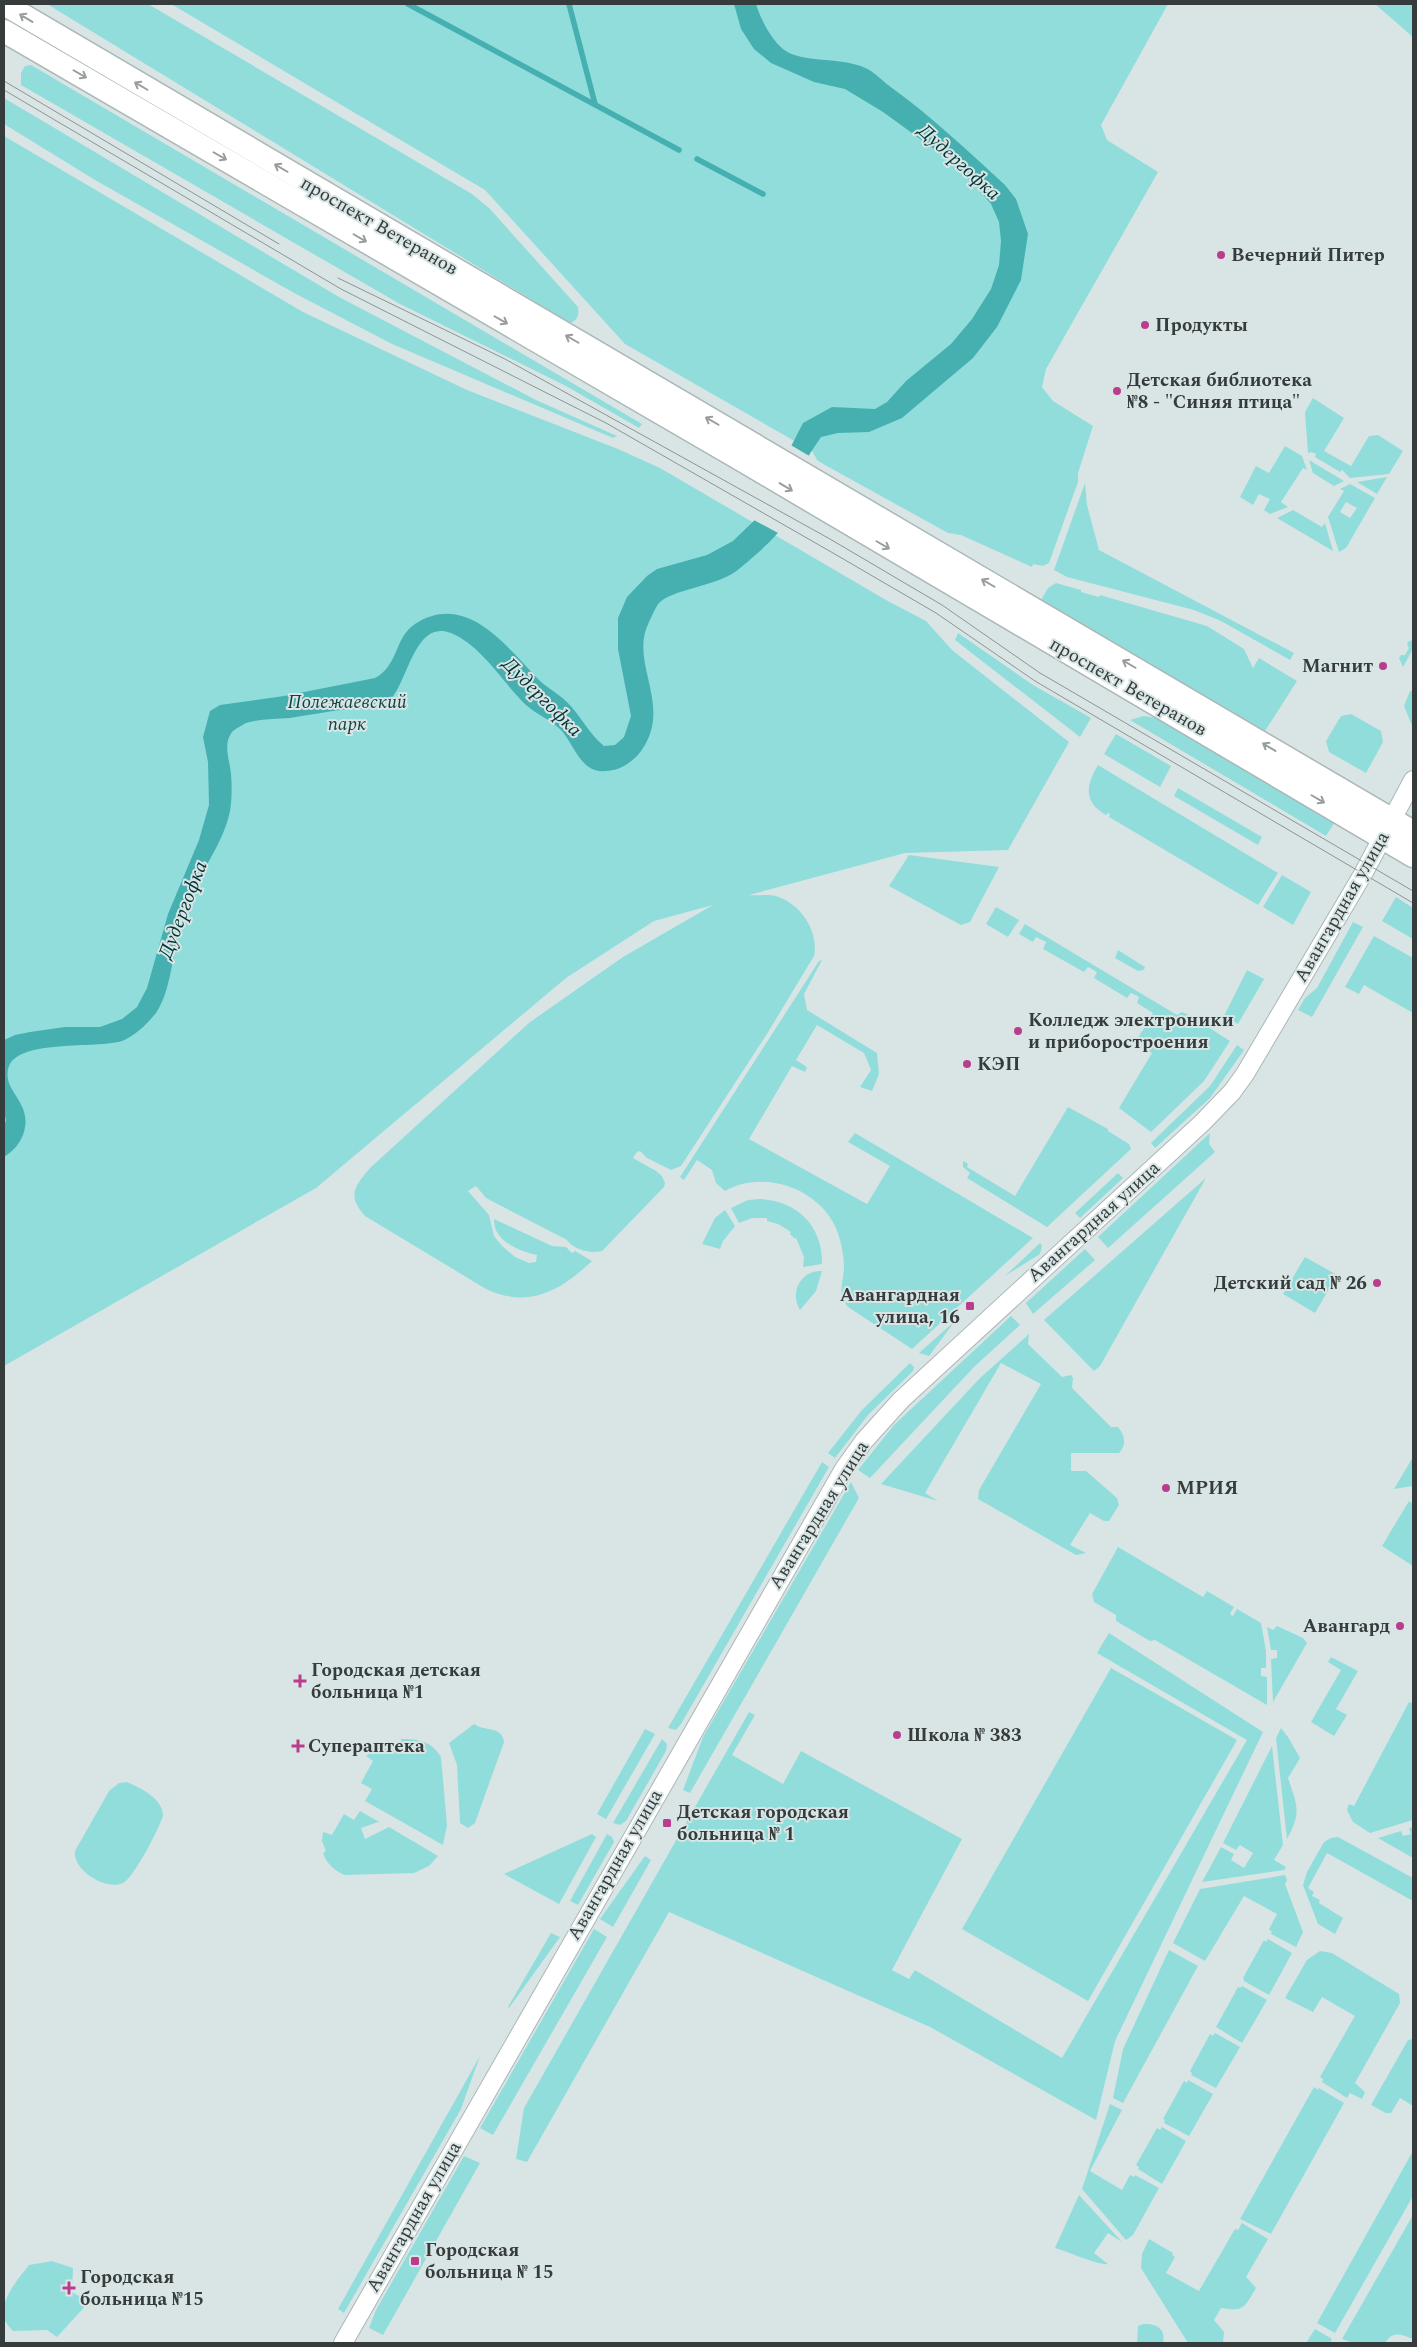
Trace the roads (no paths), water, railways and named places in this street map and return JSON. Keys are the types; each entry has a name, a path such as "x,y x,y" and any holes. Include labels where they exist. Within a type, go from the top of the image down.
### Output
{"main road":[{"name":"проспект Ветеранов","path":"4,4 846,512 1386,828 1413,856"},
{"name":"проспект Ветеранов","path":"4,31 749,454"},
{"name":"проспект Ветеранов","path":"1386,828 1413,832"}],"street":[{"name":"Авангардная улица","path":"343,2343 844,1469 864,1441 900,1400 1202,1123 1232,1092 1253,1060 1363,874 1413,780"}],"water":[{"name":"Дудергофка","path":"734,4 756,4 770,34 783,49 791,54 813,59 850,63 871,71 936,122 1005,185 1016,199 1028,234 1021,280 997,327 973,358 902,418 869,432 838,433 821,437 804,465 786,519 774,537 754,557 735,572 716,581 673,595 659,603 644,637 643,651 652,697 652,729 641,751 624,766 606,771 590,768 581,759 562,731 526,705 472,646 451,633 438,631 427,636 419,645 394,696 382,705 256,721 246,723 233,731 227,746 232,783 227,824 185,906 170,976 162,1002 156,1013 145,1025 132,1036 122,1041 43,1048 16,1058 9,1066 9,1083 25,1114 25,1123 20,1142 4,1157 4,1124 6,1121 4,1110 4,1040 15,1035 65,1027 100,1027 122,1019 137,1007 147,988 168,914 199,840 209,805 208,762 203,737 210,711 220,705 284,696 375,678 383,673 393,659 403,637 415,624 433,616 450,614 467,618 497,637 539,680 567,702 604,746 615,745 624,737 631,716 618,649 618,618 627,597 647,576 657,569 707,555 733,541 766,509 785,458 803,423 832,407 875,409 887,402 906,381 951,344 972,319 991,289 999,265 1001,241 999,222 991,204 976,186 952,162 883,112 845,89 814,82 771,63 754,49 741,29"}],"waterway":[{"path":"408,4 679,150"},
{"path":"569,4 595,104"},
{"path":"697,159 763,194"}],"tram line":[{"path":"4,81 279,244"},
{"path":"4,90 341,289 606,423 833,553 936,613 1035,681 1413,903"},
{"path":"338,278 505,359 830,539 942,605 1040,673 1413,891"}],"place":[{"name":"Вечерний Питер","path":"1221,255"},
{"name":"Продукты","path":"1145,325"},
{"name":"Детская библиотека №8 - \"Синяя птица\"","path":"1117,391"},
{"name":"Магнит","path":"1383,666"},
{"name":"Колледж электроники и приборостроения","path":"1018,1031"},
{"name":"КЭП","path":"967,1064"},
{"name":"Детский сад № 26","path":"1377,1283"},
{"name":"Авангардная улица, 16","path":"970,1306"},
{"name":"МРИЯ","path":"1166,1488"},
{"name":"Авангард","path":"1400,1626"},
{"name":"Городская детская больница №1","path":"300,1681"},
{"name":"Школа № 383","path":"897,1735"},
{"name":"Супераптека","path":"298,1746"},
{"name":"Детская городская больница № 1","path":"667,1823"},
{"name":"Городская больница № 15","path":"415,2261"},
{"name":"Городская больница №15","path":"69,2288"}],"park label":[{"name":"Полежаевский парк","path":"347,713"}]}
